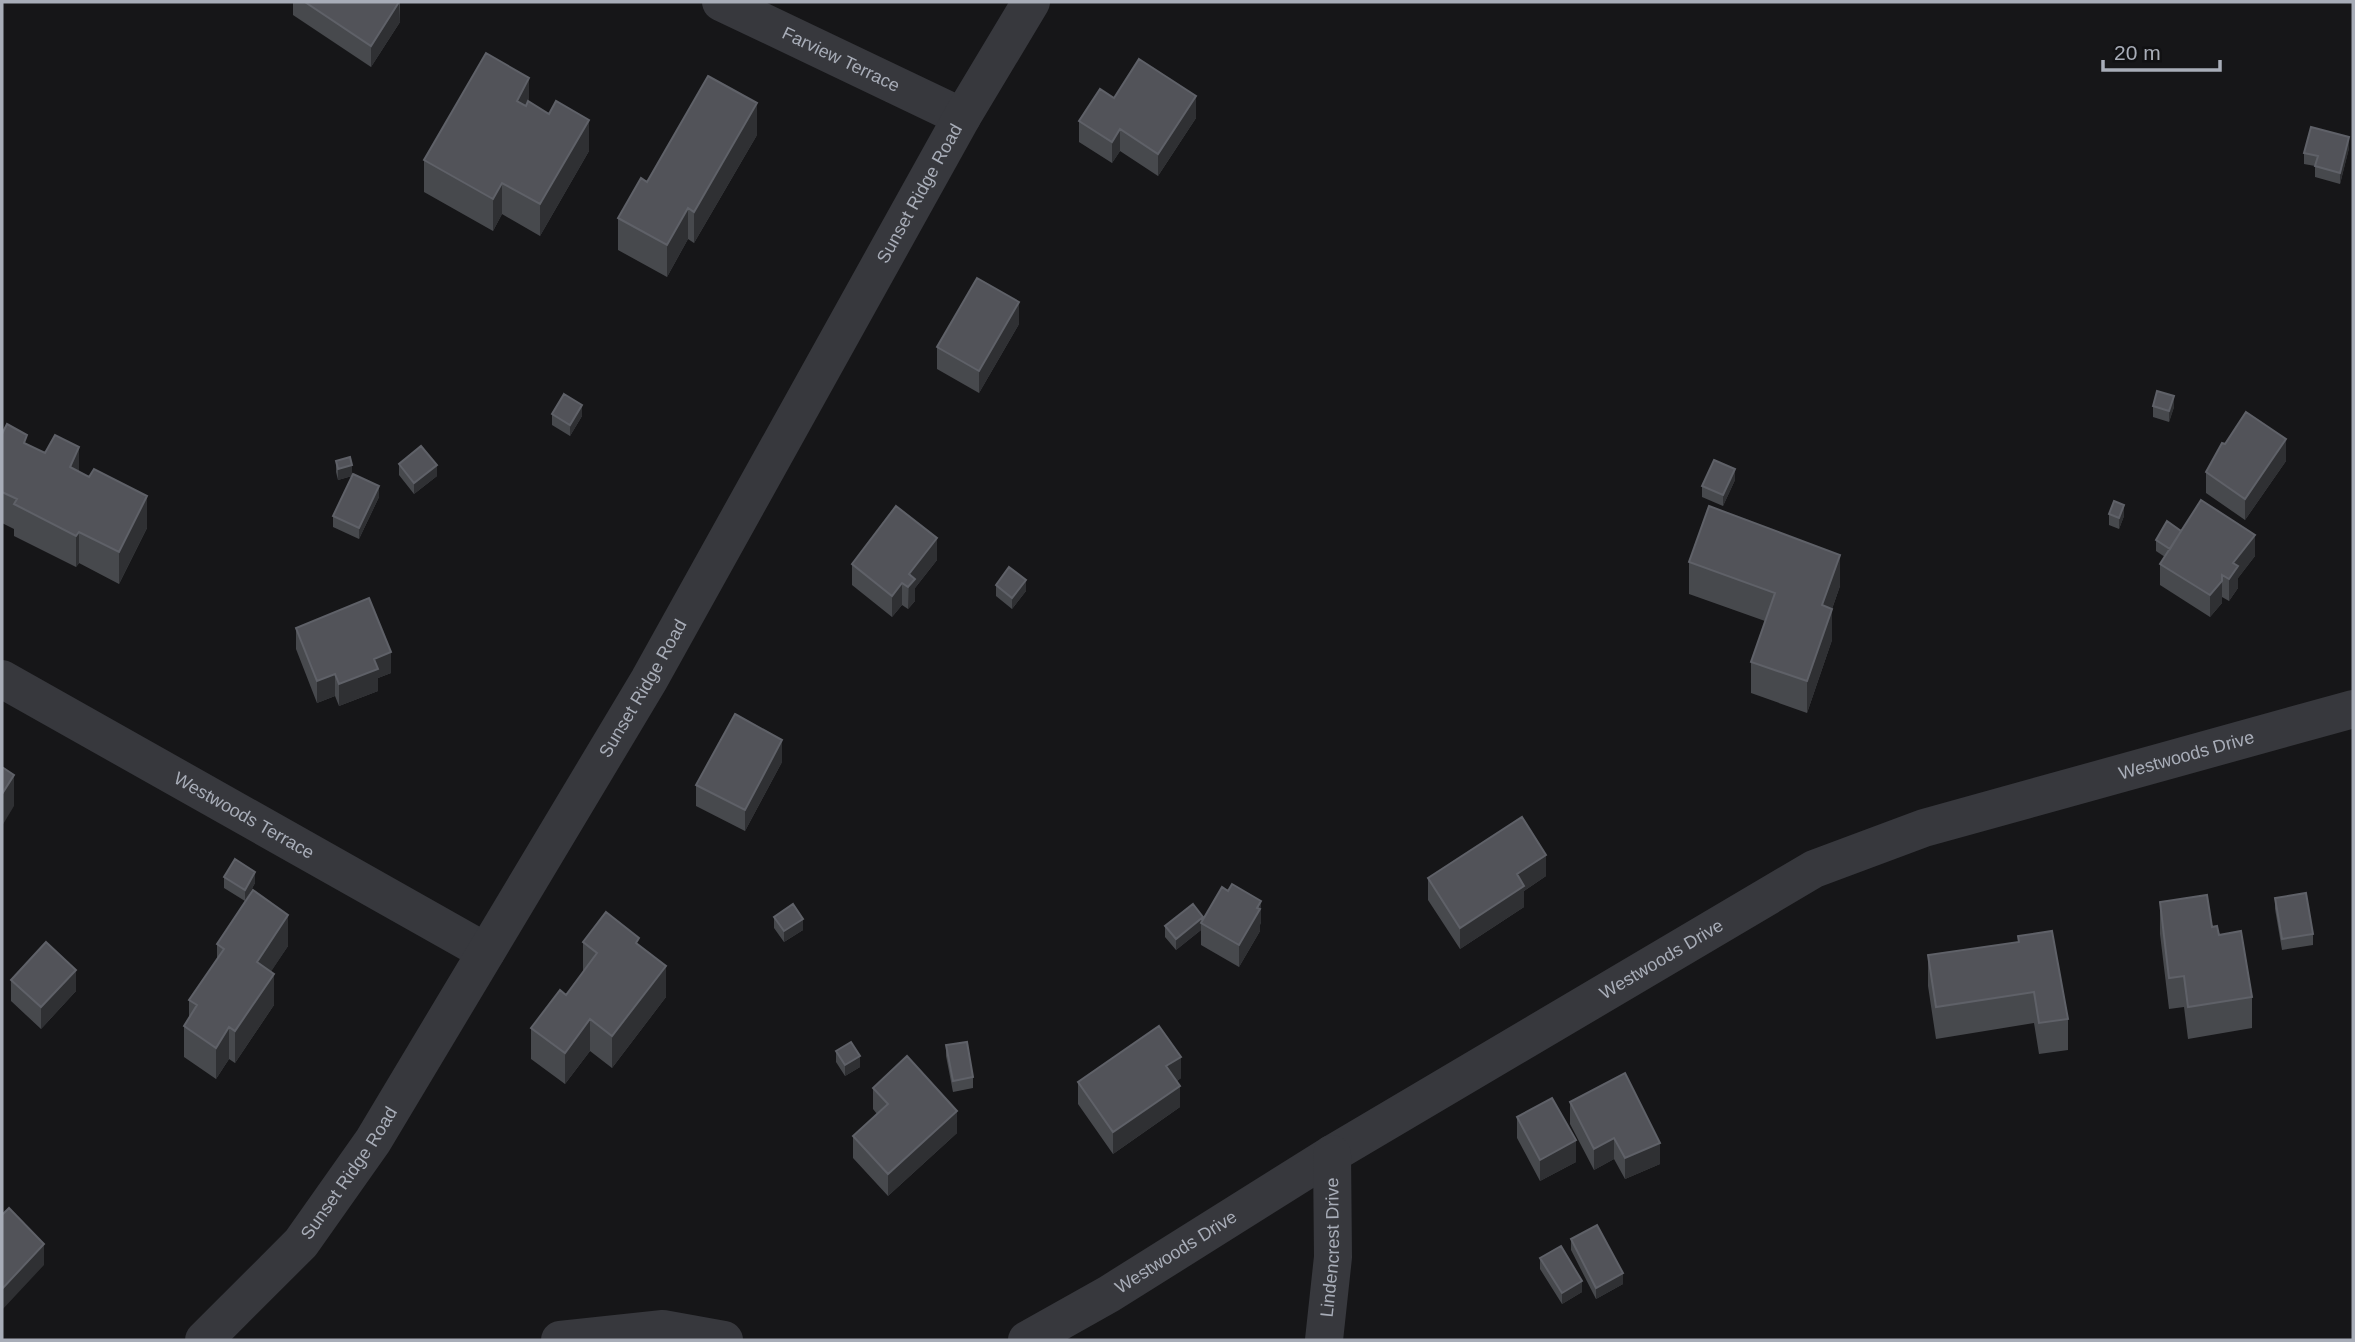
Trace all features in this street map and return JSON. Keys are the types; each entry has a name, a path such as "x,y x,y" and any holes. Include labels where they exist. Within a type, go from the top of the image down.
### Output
{"street":[{"name":"Farview Terrace","path":"721,2 962,117"},
{"name":"Sunset Ridge Road","path":"204,1340 286,1259 330,1205 373,1141 649,680 962,117 1031,2"},
{"name":"Westwoods Terrace","path":"2,679 486,952"},
{"name":"Westwoods Drive","path":"1027,1340 1109,1294 1332,1154 1753,903 1835,859 1924,828 2353,709"},
{"name":"Lindencrest Drive","path":"1324,1340 1333,1258 1332,1154"},
{"path":"559,1340 663,1329 724,1340"}],"building":[{"path":"305,2 399,2 371,46"},
{"path":"486,53 529,78 517,101 526,106 528,101 549,114 556,101 589,120 540,204 502,183 493,199 424,160"},
{"path":"1139,59 1196,96 1158,154 1120,129 1112,142 1079,121 1100,89 1114,98"},
{"path":"708,76 757,103 694,212 688,208 667,245 618,218 641,178 647,182"},
{"path":"2311,127 2349,137 2340,173 2315,166 2318,156 2304,153"},
{"path":"977,278 1019,302 979,371 937,347"},
{"path":"2157,391 2174,396 2169,411 2153,406"},
{"path":"564,394 582,405 570,425 552,414"},
{"path":"2246,412 2286,439 2245,499 2206,472 2222,443 2225,444"},
{"path":"7,424 27,435 24,443 45,453 55,435 79,447 70,467 89,477 94,469 147,496 119,552 79,532 76,536 14,504 17,499 2,492 2,434"},
{"path":"421,446 437,465 414,483 399,464"},
{"path":"350,457 352,465 338,469 336,461"},
{"path":"1714,460 1735,469 1723,495 1702,486"},
{"path":"353,474 379,486 359,528 333,516"},
{"path":"2201,500 2255,535 2233,563 2238,566 2229,579 2222,575 2222,581 2210,595 2160,564"},
{"path":"2114,501 2124,505 2119,518 2109,514"},
{"path":"896,506 937,538 909,574 915,579 908,587 902,583 892,596 852,564"},
{"path":"1709,506 1840,555 1822,605 1832,609 1807,681 1751,662 1775,593 1689,562"},
{"path":"2167,521 2181,531 2170,549 2156,540"},
{"path":"1009,567 1026,580 1012,598 996,585"},
{"path":"369,598 391,652 374,659 378,669 339,684 335,674 317,681 296,628"},
{"path":"735,714 782,740 745,810 696,785"},
{"path":"2,767 14,775 2,794"},
{"path":"1522,817 1546,855 1517,874 1524,886 1460,928 1428,878"},
{"path":"235,859 255,872 245,890 224,877"},
{"path":"1232,884 1261,901 1257,908 1260,909 1239,945 1201,923 1222,887 1228,891"},
{"path":"253,890 288,915 257,962 274,974 235,1031 229,1027 216,1048 184,1026 197,1005 189,1000 224,949 217,944"},
{"path":"2306,893 2313,934 2282,939 2275,898"},
{"path":"2207,895 2212,927 2217,926 2219,935 2241,931 2252,997 2188,1007 2184,976 2169,978 2160,902"},
{"path":"793,904 803,919 784,931 774,917"},
{"path":"1193,904 1203,917 1176,939 1165,926"},
{"path":"606,912 639,938 636,943 666,966 612,1036 590,1019 565,1053 531,1028 560,990 566,995 597,953 583,942"},
{"path":"2052,931 2068,1019 2039,1023 2034,992 1936,1007 1928,955 2019,942 2018,936"},
{"path":"46,942 76,970 41,1007 11,980"},
{"path":"1159,1026 1181,1057 1166,1066 1180,1086 1113,1132 1078,1082"},
{"path":"851,1042 860,1056 845,1065 836,1051"},
{"path":"967,1042 973,1077 953,1081 946,1045"},
{"path":"907,1056 957,1111 888,1174 853,1136 888,1104 873,1088"},
{"path":"1625,1073 1660,1143 1625,1158 1614,1138 1594,1149 1570,1102"},
{"path":"1552,1098 1576,1140 1540,1160 1517,1117"},
{"path":"9,1208 44,1244 2,1289 2,1215"},
{"path":"1597,1225 1623,1273 1596,1288 1571,1239"},
{"path":"1561,1246 1582,1281 1562,1293 1540,1258"}]}
